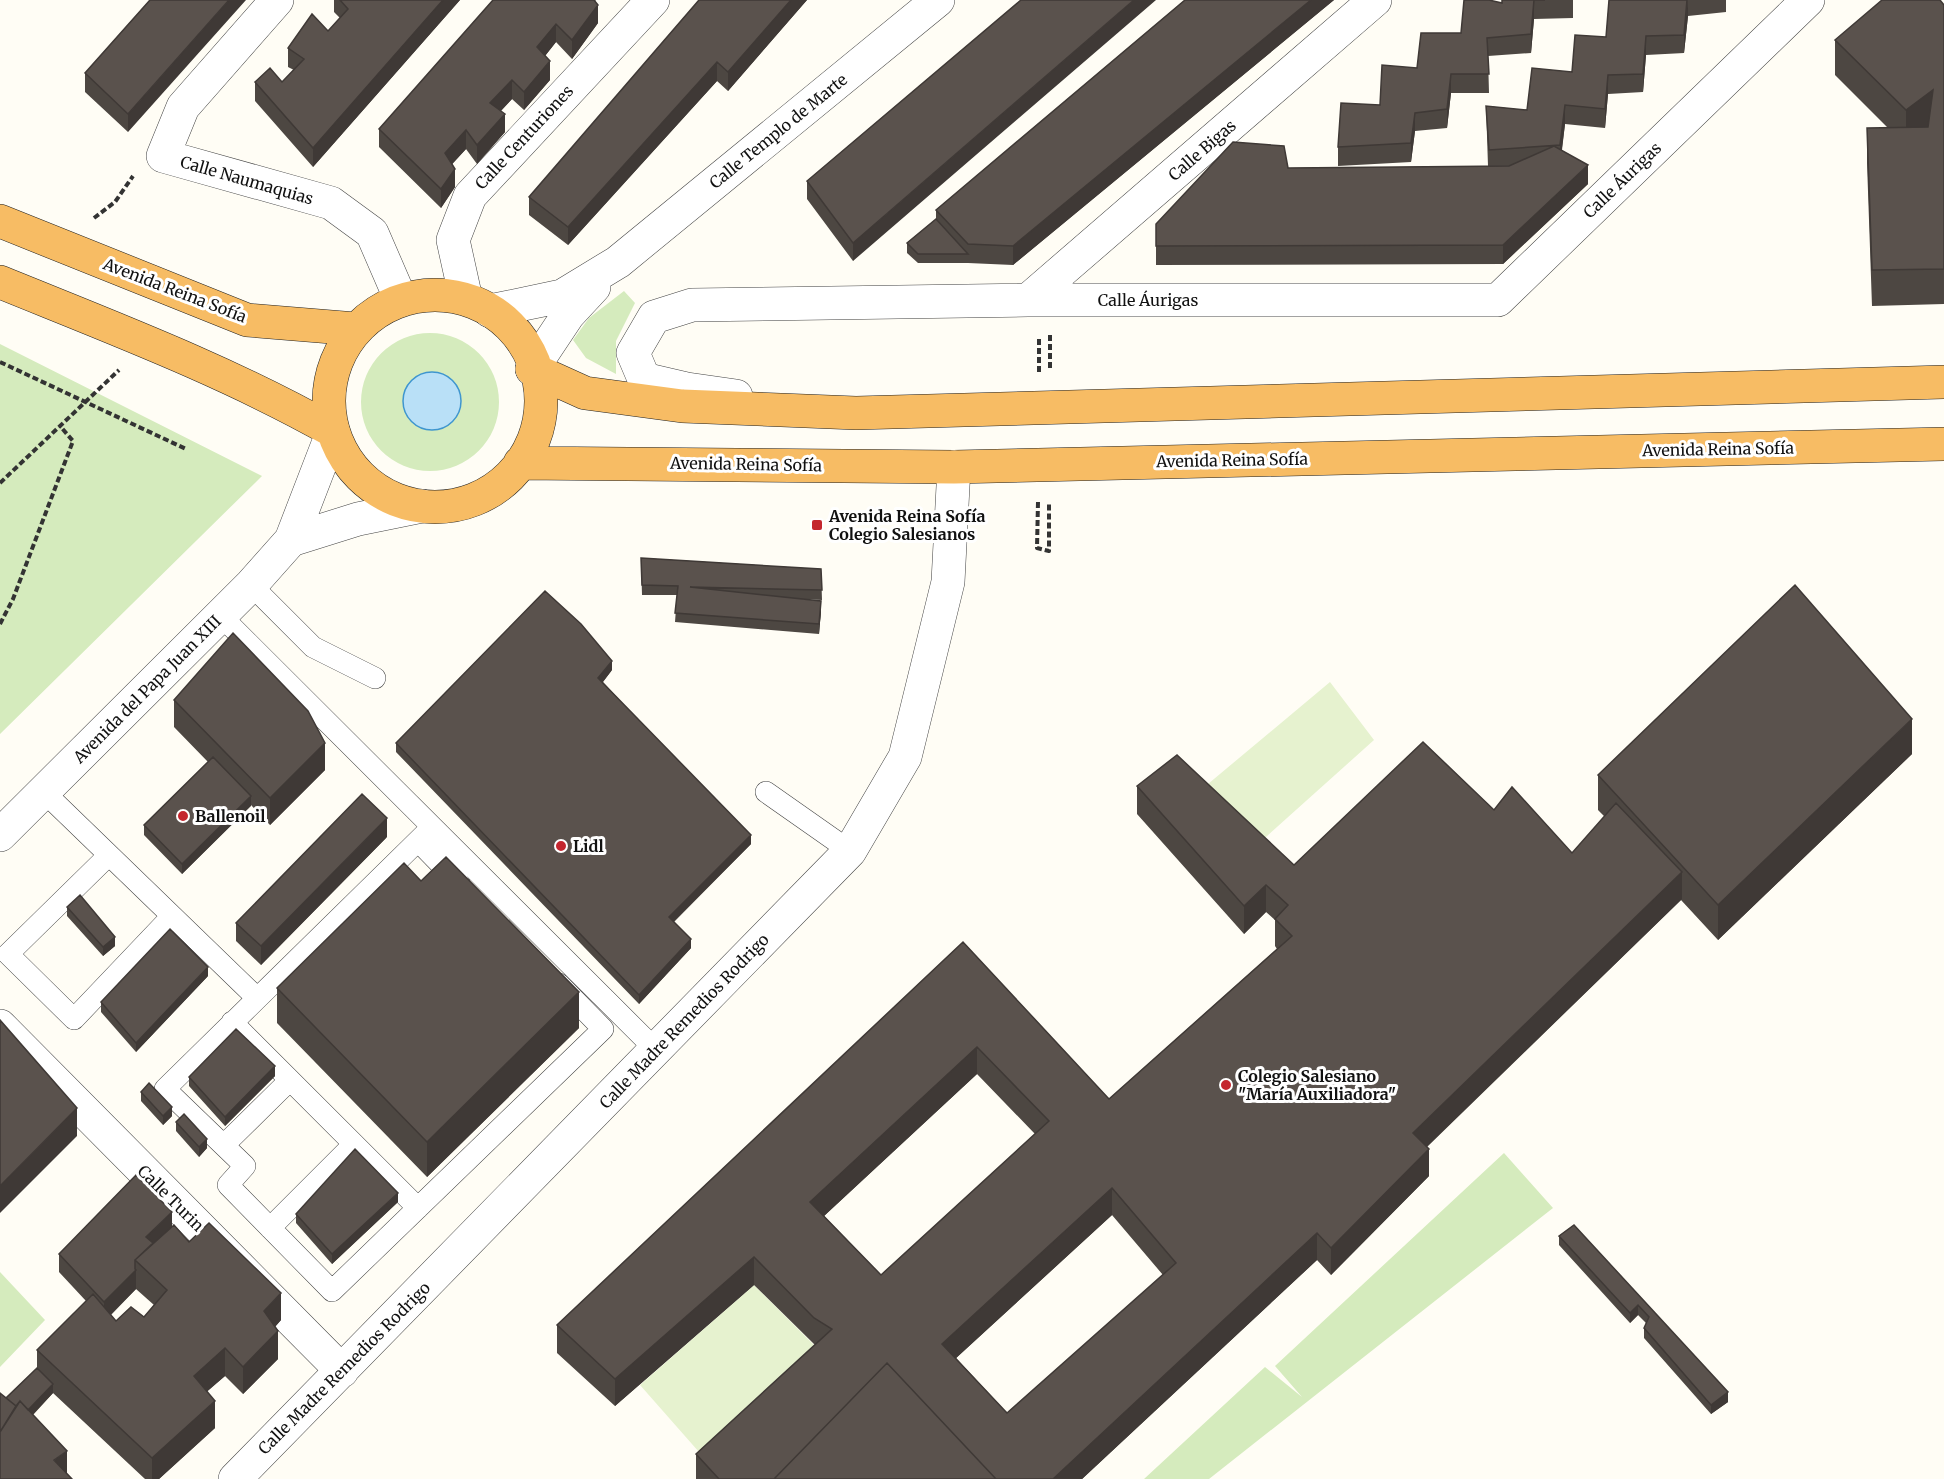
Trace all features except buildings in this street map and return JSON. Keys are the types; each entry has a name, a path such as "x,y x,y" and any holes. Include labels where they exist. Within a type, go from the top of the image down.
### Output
{"highway":[{"name":"Avenida Reina Sofía","path":"0,221 247,320 356,329"},
{"path":"0,282 223,374 287,405 333,431"},
{"path":"429,295 447,295 478,305 515,331 532,359 532,369 539,385 539,417 533,439 520,463 497,486 473,499 448,506 422,506 399,500 372,486 350,464 333,431 329,397 333,371 343,347 356,329 383,308 401,300 429,295"},
{"path":"532,369 585,393 682,406 856,413 1944,382"},
{"name":"Avenida Reina Sofía","path":"520,463 954,467 1936,447"}],"street":[{"name":"Calle Naumaquias","path":"277,0 183,106 163,156 331,203 372,233 401,300"},
{"name":"Calle Centuriones","path":"478,305 453,240 470,196 653,0"},
{"name":"Calle Templo de Marte","path":"478,305 562,297 618,262 938,0"},
{"name":"Calle Bigas","path":"1028,300 1375,0"},
{"name":"Calle Áurigas","path":"856,413 687,389 644,379 633,353 654,317 692,305 1028,300 1498,300 1808,0"},
{"name":"Calle Templo de Marte","path":"532,369 568,315 618,262"},
{"name":"Avenida del Papa Juan XIII","path":"0,836 251,585 291,540 333,431"},
{"name":"Calle Madre Remedios Rodrigo","path":"235,1479 850,851 905,757 948,582 954,467"},
{"path":"291,540 358,519 422,506"},
{"name":"Calle Turin","path":"0,1026 342,1371"}],"lane":[{"path":"251,585 313,647 375,678"},
{"path":"220,615 425,834 656,1050"},
{"path":"44,792 257,998"},
{"path":"766,792 850,851"},
{"path":"425,834 477,901"},
{"path":"425,834 165,1089 245,1166 228,1185 332,1291 603,1029 544,969"},
{"path":"109,855 9,954 74,1019 172,916"},
{"path":"232,1022 418,1208"},
{"path":"224,1145 290,1080"},
{"path":"270,1228 354,1144"}],"path":[{"path":"115,202 137,169"},
{"path":"1039,331 1039,361"},
{"path":"1050,331 1050,375"},
{"path":"0,483 147,343"},
{"path":"0,362 186,448"},
{"path":"0,624 13,599 73,441 60,426"},
{"path":"1038,519 1037,548 1049,551 1049,497"}],"green space":[{"path":"624,291 635,303 616,341 616,374 586,358 573,340 589,318"},
{"path":"430,333 456,339 479,353 493,376 499,402 493,428 479,451 456,465 430,471 404,465 381,451 367,428 361,402 367,376 381,353 404,339"},
{"path":"0,344 262,476 0,734"},
{"path":"1330,682 1374,740 1257,845 1202,789"},
{"path":"1504,1153 1553,1208 1209,1479 1144,1479 1265,1367 1302,1397 1275,1366"},
{"path":"0,1272 45,1320 0,1367"},
{"path":"754,1285 814,1345 699,1452 640,1385"}],"water":[{"path":"432,372 443,374 453,380 459,390 461,401 459,412 453,422 443,428 432,430 421,428 411,422 405,412 403,401 405,390 411,380 421,374"}],"place":[{"name":"Avenida Reina Sofía Colegio Salesianos","path":"817,525"},
{"name":"Ballenoil","path":"183,816"},
{"name":"Lidl","path":"561,846"},
{"name":"Colegio Salesiano \"María Auxiliadora\"","path":"1226,1085"}]}
